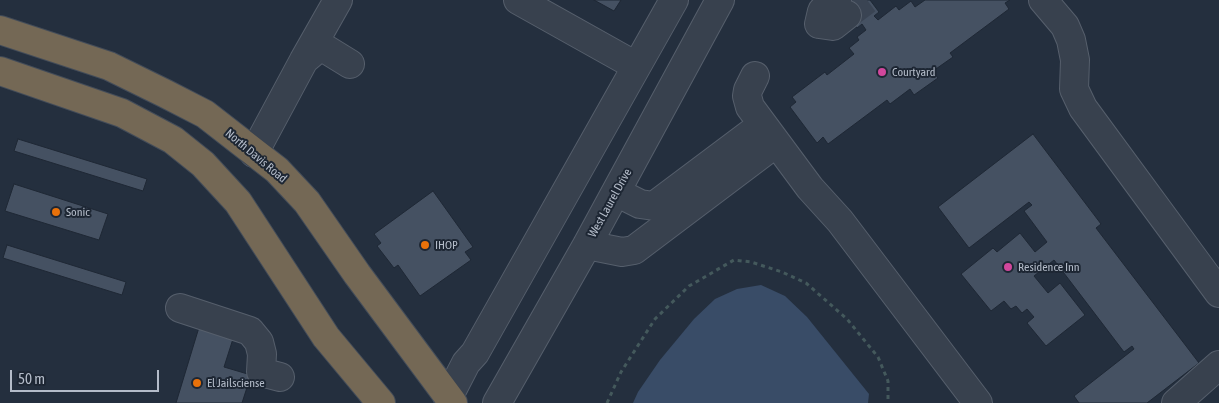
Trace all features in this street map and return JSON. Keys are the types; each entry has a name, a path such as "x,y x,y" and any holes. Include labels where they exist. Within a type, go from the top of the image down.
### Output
{"highway":[{"name":"North Davis Road","path":"0,30 117,70 205,114 277,170 307,202 357,274 432,372 451,401"},
{"path":"0,71 122,113 173,140 203,164 238,202 326,337 381,403"}],"street":[{"path":"312,0 320,14 321,22 318,34"},
{"path":"254,153 338,0"},
{"path":"518,0 636,66"},
{"path":"451,401 466,363 475,353 674,0"},
{"name":"West Laurel Drive","path":"497,403 587,245 720,0"},
{"path":"1044,0 1064,26 1071,40 1075,60 1074,88 1083,108 1219,293"},
{"path":"304,60 317,49 324,48 350,64"},
{"path":"755,76 748,90 750,107 810,188 840,220 978,403"},
{"path":"616,192 640,204 654,206 769,134"},
{"path":"587,245 622,252 634,250 769,134"},
{"path":"180,308 250,331 259,342 262,354 261,372 280,377"},
{"path":"1176,403 1219,365"}],"path":[{"path":"607,403 620,372 655,319 689,286 734,260 751,262 782,272 806,283 847,319 878,357 888,381 888,403"}],"water":[{"path":"761,285 785,296 807,317 869,394 868,403 633,403 638,392 660,360 694,319 715,299 737,289"}],"building":[{"path":"594,0 621,0 614,11"},
{"name":"Courtyard","path":"850,0 870,0 879,12 874,16 878,20 896,6 899,10 911,1 915,7 925,0 1010,0 1005,3 1009,9 950,53 953,57 933,71 938,78 914,95 910,89 890,104 887,100 828,144 823,137 817,143 790,107 796,102 792,97 825,72 827,75 854,54 849,48 859,40 857,37 866,30 862,24 857,28 841,6"},
{"name":"Residence Inn","path":"1033,134 1101,224 1096,228 1199,363 1147,403 1079,403 1074,396 1134,349 1132,346 1124,352 1054,260 1034,276 1048,293 1060,283 1085,315 1046,346 1027,323 1034,317 1027,309 1022,313 1016,306 1011,309 1004,301 991,311 961,274 993,248 997,252 1020,233 1035,252 1047,242 1024,211 1032,205 1029,202 969,248 938,207"},
{"path":"18,139 147,179 143,191 14,151"},
{"name":"Sonic","path":"14,184 108,214 99,240 5,211"},
{"name":"IHOP","path":"433,191 473,247 465,252 471,260 420,296 398,265 394,268 377,246 381,243 374,234"},
{"path":"7,245 126,282 122,295 3,258"},
{"path":"240,317 224,367 251,375 242,403 176,403 200,324"}],"tunnel":[{"path":"847,15 867,0"}],"place":[{"name":"Courtyard","path":"882,72"},
{"name":"Sonic","path":"56,212"},
{"name":"IHOP","path":"425,245"},
{"name":"Residence Inn","path":"1008,267"},
{"name":"El Jailsciense","path":"197,383"}]}
